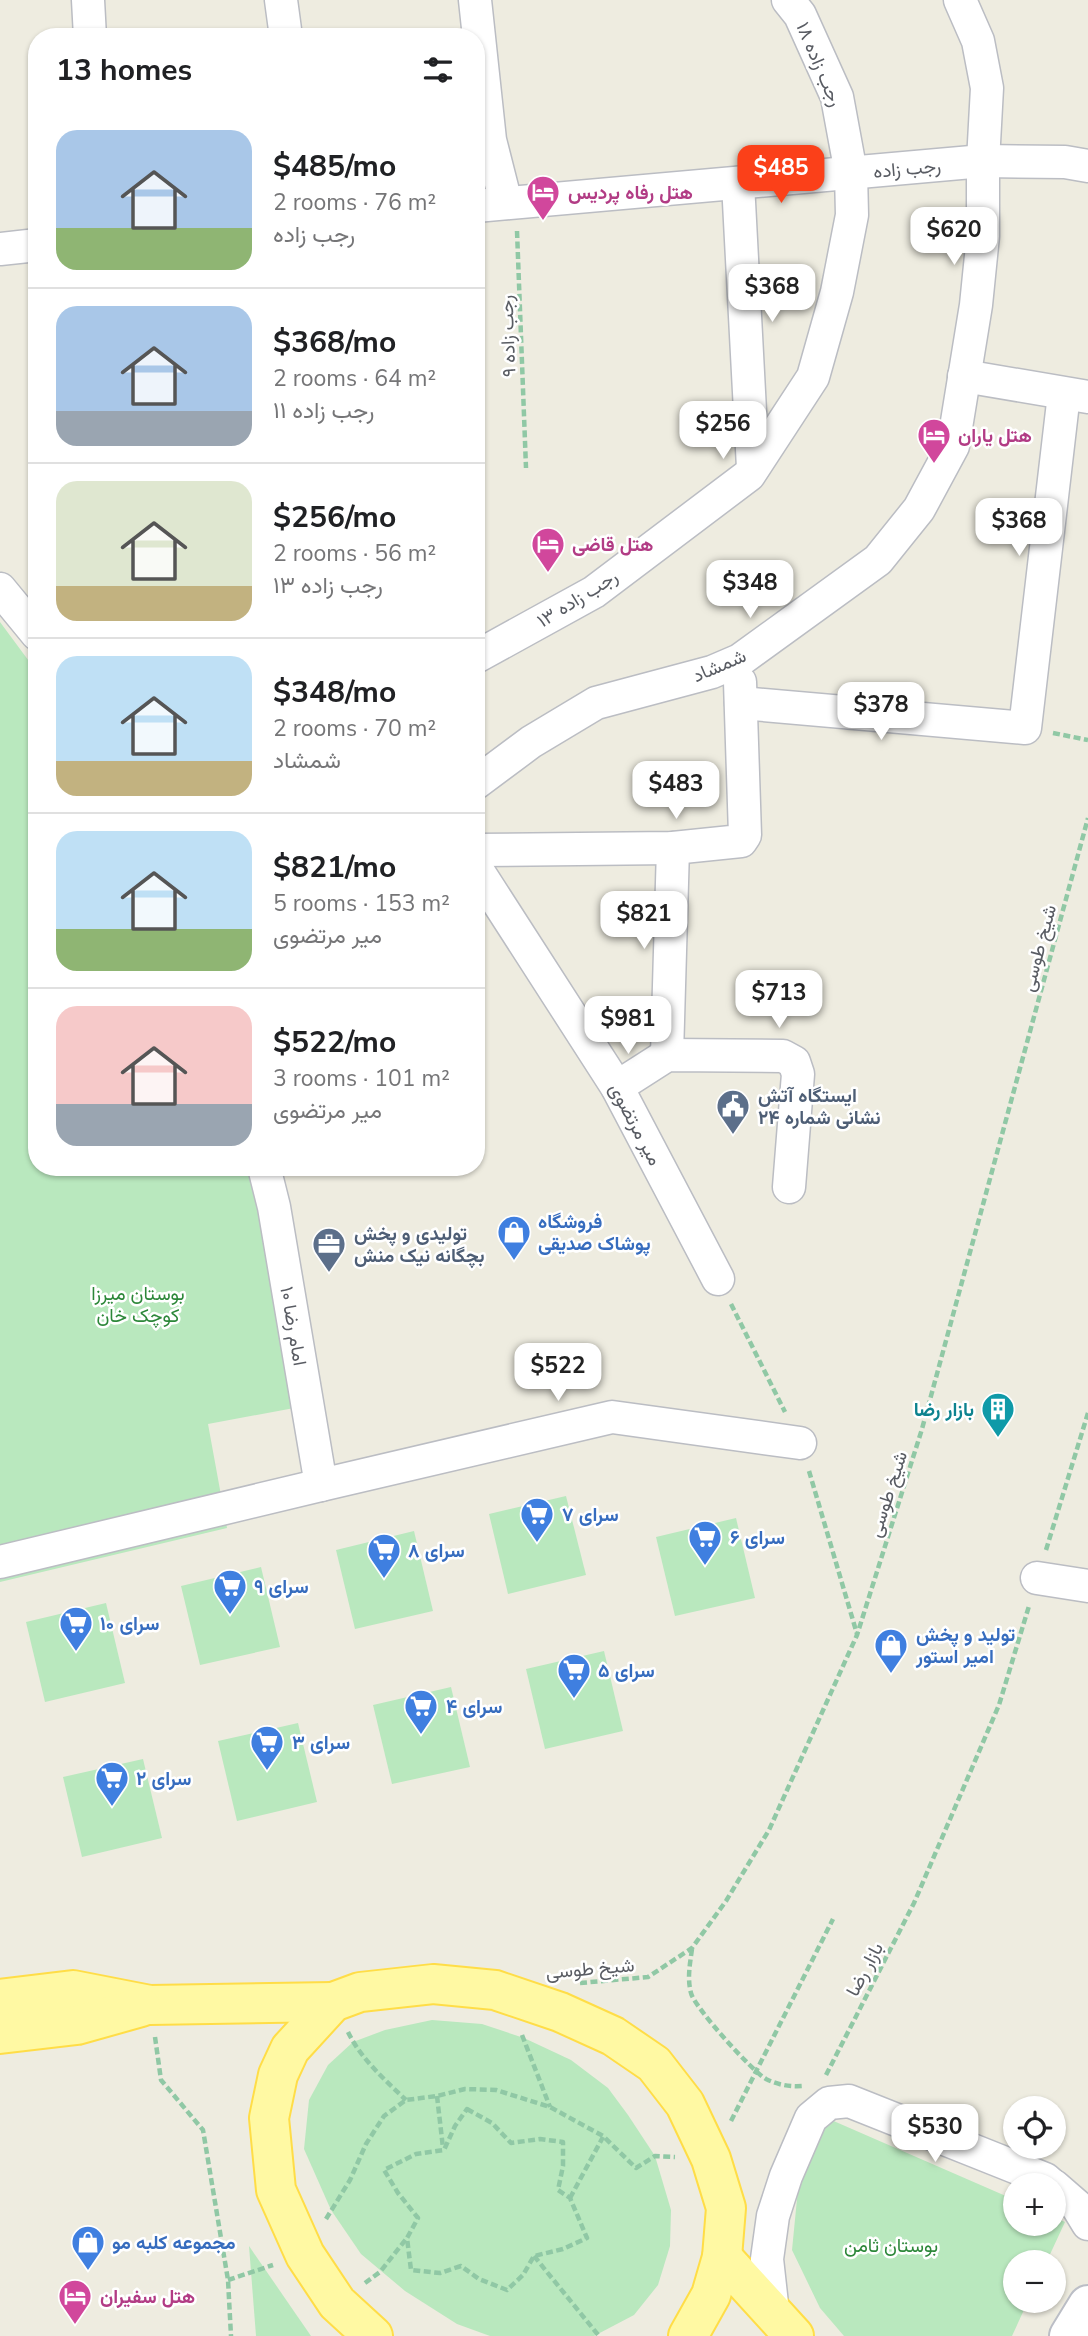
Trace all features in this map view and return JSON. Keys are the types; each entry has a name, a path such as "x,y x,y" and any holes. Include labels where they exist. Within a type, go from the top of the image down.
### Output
{"main road":[{"path":"0,1999 73,1990 150,2005 333,2002 360,1992 433,1984 495,1990 561,2012 613,2036 654,2064 685,2104 711,2159 726,2208 722,2257 711,2295 688,2336"},
{"path":"333,2002 290,2049 278,2075 269,2118 276,2190 305,2255 337,2303 373,2336"},
{"path":"0,2034 77,2025 150,2005"},
{"path":"722,2257 784,2325"}],"street":[{"path":"88,0 90,28"},
{"path":"281,0 285,28"},
{"path":"475,0 478,28"},
{"name":"رجب زاده ۱۸","path":"788,0 800,15 838,97 851,173"},
{"name":"شمشاد","path":"485,776 531,743 596,703 712,671 740,660 878,560 919,509 953,446 976,306 983,236 987,88 978,41 960,0"},
{"path":"485,93 499,204"},
{"name":"رجب زاده","path":"499,204 983,161 1065,162 1088,166"},
{"name":"رجب زاده ۱۳","path":"485,652 594,592 749,475 813,377 837,292 852,215 851,173"},
{"path":"738,183 753,468"},
{"path":"0,249 28,247"},
{"path":"741,703 1025,728 1076,396 964,376"},
{"path":"0,589 28,623"},
{"path":"485,850 673,848 741,841 745,835 740,660"},
{"path":"667,1055 673,848"},
{"name":"میر مرتضوی","path":"485,882 617,1087 718,1279"},
{"path":"617,1087 667,1055 783,1056 794,1062 798,1074 789,1187"},
{"name":"امام رضا ۱۰","path":"266,1176 274,1207 321,1485"},
{"path":"0,1562 612,1418 800,1443"},
{"path":"1037,1578 1088,1586"},
{"path":"784,2325 767,2259 773,2216 821,2085 849,2101 1030,2173"},
{"path":"1066,2197 1077,2206 1088,2224"},
{"path":"1069,2336 1088,2305"}],"path":[{"name":"رجب زاده ۹","path":"499,204 526,468"},
{"name":"شیخ طوسی","path":"578,1983 648,1977 692,1948 726,1901 769,1830 857,1635 922,1429 1088,818"},
{"name":"بازار رضا","path":"821,2085 914,1903 999,1706 1088,1413"},
{"path":"228,2280 305,2255 350,2180 378,2125 384,2116 406,2101 465,2089 496,2090 550,2107 603,2136 636,2168 654,2156 711,2159 834,1919"},
{"path":"692,1948 688,1971 691,1995 704,2016 764,2078 789,2087 821,2085"},
{"path":"495,1990 524,2038 550,2107"},
{"path":"333,2002 352,2042 406,2101"},
{"path":"150,2005 161,2080 204,2130 228,2280 231,2336"},
{"path":"437,2096 444,2150"},
{"path":"407,2238 411,2270 440,2273 461,2266 479,2279 507,2290 523,2276 534,2256 563,2249 587,2238 570,2198 558,2190 563,2166 563,2142 540,2139 511,2143 492,2123 467,2109 455,2126 444,2150"},
{"path":"570,2198 603,2136"},
{"path":"337,2303 380,2272 407,2238 418,2218 384,2170 416,2154 444,2150"},
{"path":"534,2256 599,2336"}],"green space":[{"name":"بوستان میرزا کوچک خان","path":"0,622 28,660 28,1176 269,1176 321,1403 208,1424 227,1528 0,1582"},
{"path":"566,1496 586,1575 508,1594 489,1514"},
{"path":"736,1518 755,1598 675,1616 656,1537"},
{"path":"414,1531 433,1611 355,1629 336,1550"},
{"path":"261,1567 280,1647 200,1665 181,1586"},
{"path":"106,1603 125,1683 45,1702 26,1622"},
{"path":"604,1651 623,1731 545,1749 526,1669"},
{"path":"451,1687 470,1767 392,1784 373,1705"},
{"path":"298,1723 317,1802 237,1821 218,1741"},
{"path":"143,1759 162,1838 82,1857 63,1777"},
{"path":"432,2020 482,2024 524,2038 571,2060 608,2088 628,2115 655,2156 671,2210 670,2246 658,2285 634,2315 594,2336 490,2336 457,2324 405,2291 361,2254 331,2210 304,2149 309,2100 328,2065 353,2042 385,2030"},
{"name":"بوستان ثامن","path":"829,2119 1003,2195 1003,2236 1059,2236 1052,2250 1003,2250 1003,2313 1023,2313 1012,2336 844,2336 820,2308 792,2250 798,2189"},
{"path":"249,2246 311,2336 256,2336"}],"place":[{"name":"هتل رفاه پردیس","path":"543,222"},
{"name":"هتل یاران","path":"934,465"},
{"name":"هتل قاضی","path":"548,574"},
{"name":"ایستگاه آتش نشانی شماره ۲۴","path":"733,1136"},
{"name":"فروشگاه پوشاک صدیقی","path":"514,1262"},
{"name":"تولیدی و پخش بچگانه نیک منش","path":"329,1274"},
{"name":"بازار رضا","path":"998,1439"},
{"name":"سرای ۷","path":"537,1544"},
{"name":"سرای ۶","path":"705,1567"},
{"name":"سرای ۸","path":"384,1580"},
{"name":"سرای ۹","path":"230,1616"},
{"name":"سرای ۱۰","path":"76,1653"},
{"name":"تولید و پخش امیر استور","path":"891,1675"},
{"name":"سرای ۵","path":"574,1700"},
{"name":"سرای ۴","path":"421,1736"},
{"name":"سرای ۳","path":"267,1772"},
{"name":"سرای ۲","path":"112,1808"},
{"name":"مجموعه کلبه مو","path":"88,2272"},
{"name":"هتل سفیران","path":"75,2326"}]}
